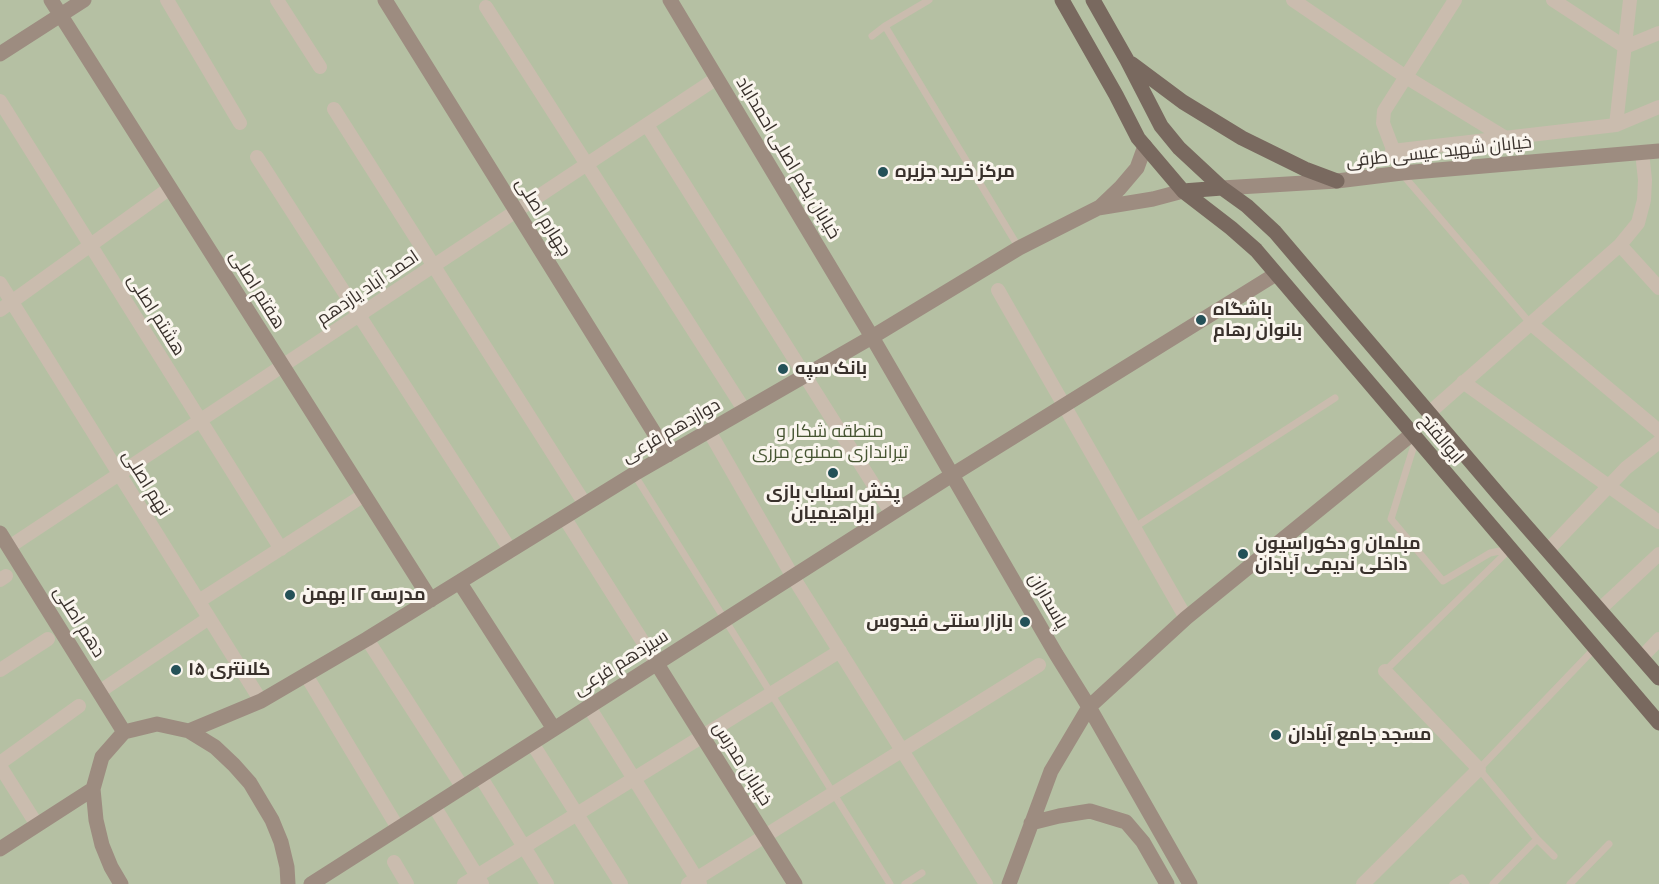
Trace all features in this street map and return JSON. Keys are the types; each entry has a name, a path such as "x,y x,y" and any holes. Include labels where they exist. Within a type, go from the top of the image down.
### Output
{"main road":[{"name":"ابوالفتح","path":"1062,0 1138,138 1183,191 1256,250 1659,723"},
{"name":"ابوالفتح","path":"1093,0 1161,126 1179,148 1275,232 1547,551 1659,678"},
{"path":"1127,60 1183,102 1242,138 1337,181"},
{"path":"1183,191 1222,188"},
{"path":"1479,513 1499,495"}],"street":[{"name":"هفتم اصلی","path":"51,0 431,600"},
{"path":"0,54 84,0"},
{"path":"167,0 240,123"},
{"path":"277,0 320,66"},
{"name":"چهارم اصلی","path":"385,0 668,455"},
{"name":"خیابان یکم اصلی احمداباد","path":"670,0 872,337"},
{"path":"1293,0 1406,77 1504,137"},
{"path":"1402,173 1383,123 1384,111 1455,0"},
{"path":"1553,0 1625,46"},
{"path":"1616,125 1630,0"},
{"path":"486,8 745,411"},
{"path":"1625,46 1659,33"},
{"name":"احمد آباد یازدهم","path":"9,547 717,78"},
{"name":"هشتم اصلی","path":"0,101 281,549"},
{"path":"1392,151 1616,125 1659,107"},
{"path":"334,109 585,504"},
{"path":"647,125 892,514"},
{"path":"1098,208 1137,168 1145,146"},
{"name":"خیابان شهید عیسی طرفی","path":"1222,188 1337,181 1402,173 1659,151"},
{"path":"1429,413 1620,245 1638,223 1644,200 1645,180 1642,152"},
{"path":"257,157 511,551"},
{"path":"0,310 170,188"},
{"name":"دوازدهم فرعی","path":"189,731 261,702 460,583 634,474 872,337 1019,248 1098,208 1153,199 1183,191"},
{"path":"1620,245 1659,288"},
{"name":"سیزدهم فرعی","path":"311,884 952,476 1276,274"},
{"name":"نهم اصلی","path":"0,283 261,702"},
{"path":"998,290 1186,618"},
{"path":"1530,323 1659,431"},
{"name":"پاسداران","path":"872,337 1190,884"},
{"path":"1463,382 1659,522"},
{"path":"709,431 793,577 986,884"},
{"path":"1009,884 1051,771 1089,707 1186,618 1414,436"},
{"path":"1547,551 1626,468 1659,442"},
{"path":"199,602 364,495"},
{"path":"564,517 657,664"},
{"name":"دهم اصلی","path":"0,532 124,732"},
{"path":"1599,610 1659,554"},
{"path":"460,583 554,729"},
{"path":"99,692 209,618"},
{"path":"0,670 48,639"},
{"path":"367,639 463,788"},
{"path":"1641,658 1659,639"},
{"path":"464,884 480,880 524,847 840,651"},
{"name":"خیابان مدرس","path":"657,664 795,884"},
{"path":"590,707 695,882 1039,665"},
{"path":"1366,883 1479,770 1385,671"},
{"path":"306,675 398,828"},
{"path":"38,825 0,764 79,706"},
{"path":"121,884 102,845 96,820 93,789 102,757 124,732 157,724 189,731 215,747 250,783 272,820 281,842 287,867 288,884"},
{"path":"532,743 621,884"},
{"path":"480,776 547,884"},
{"path":"0,849 93,789"},
{"path":"434,806 480,880"},
{"path":"1032,823 1090,811 1126,822 1143,842 1167,884"},
{"path":"394,862 407,884"}],"lane":[{"path":"872,36 929,0"},
{"path":"885,26 1019,248"},
{"path":"1402,173 1530,323"},
{"path":"1134,527 1335,398"},
{"path":"1414,436 1391,519 1443,581 1490,553 1510,549"},
{"path":"634,474 890,884"},
{"path":"1385,671 1510,549"},
{"path":"1554,856 1479,770 1595,648"},
{"path":"1493,884 1537,839"},
{"path":"1570,884 1609,844"},
{"path":"905,884 922,873"},
{"path":"1453,884 1462,878 1466,884"}],"green space":[{"name":"منطقه شکار و تیراندازی ممنوع مرزی","path":"0,0 1659,0 1659,884 0,884"}],"place":[{"name":"مرکز خرید جزیره","path":"883,172"},
{"name":"باشگاه بانوان رهام","path":"1201,320"},
{"name":"بانک سپه","path":"783,369"},
{"name":"پخش اسباب بازی ابراهیمیان","path":"833,473"},
{"name":"مبلمان و دکوراسیون داخلی ندیمی آبادان","path":"1243,554"},
{"name":"مدرسه ۱۲ بهمن","path":"290,595"},
{"name":"بازار سنتی فیدوس","path":"1025,622"},
{"name":"کلانتری ۱۵","path":"176,670"},
{"name":"مسجد جامع آبادان","path":"1276,735"}]}
